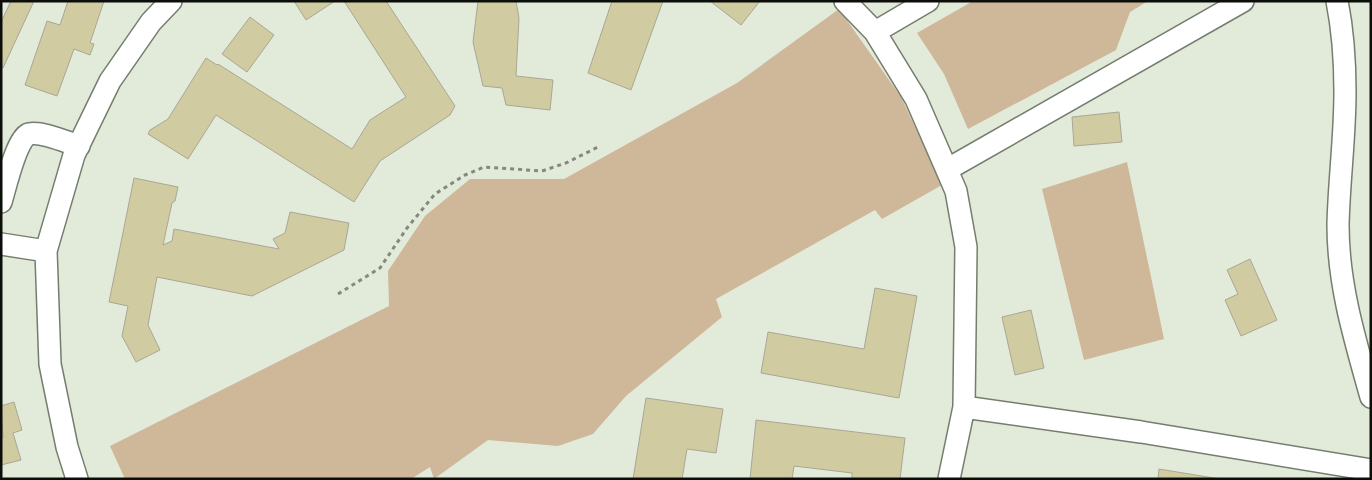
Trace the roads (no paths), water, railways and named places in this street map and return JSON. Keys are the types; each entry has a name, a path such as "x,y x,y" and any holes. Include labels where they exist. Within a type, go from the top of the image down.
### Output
{"street":[{"path":"77,479 67,447 50,364 46,251 74,155 110,81 151,22 171,1"},
{"path":"845,1 875,32 916,99 956,191 966,247 964,408 949,479"},
{"path":"875,32 928,1"},
{"path":"948,169 1243,1"},
{"path":"1337,1 1344,50 1345,93 1338,226 1342,279 1347,309 1371,397"},
{"path":"1,202 19,145 24,136 40,134 79,146"},
{"path":"1,244 46,251"},
{"path":"964,408 1141,432 1371,470"}]}
